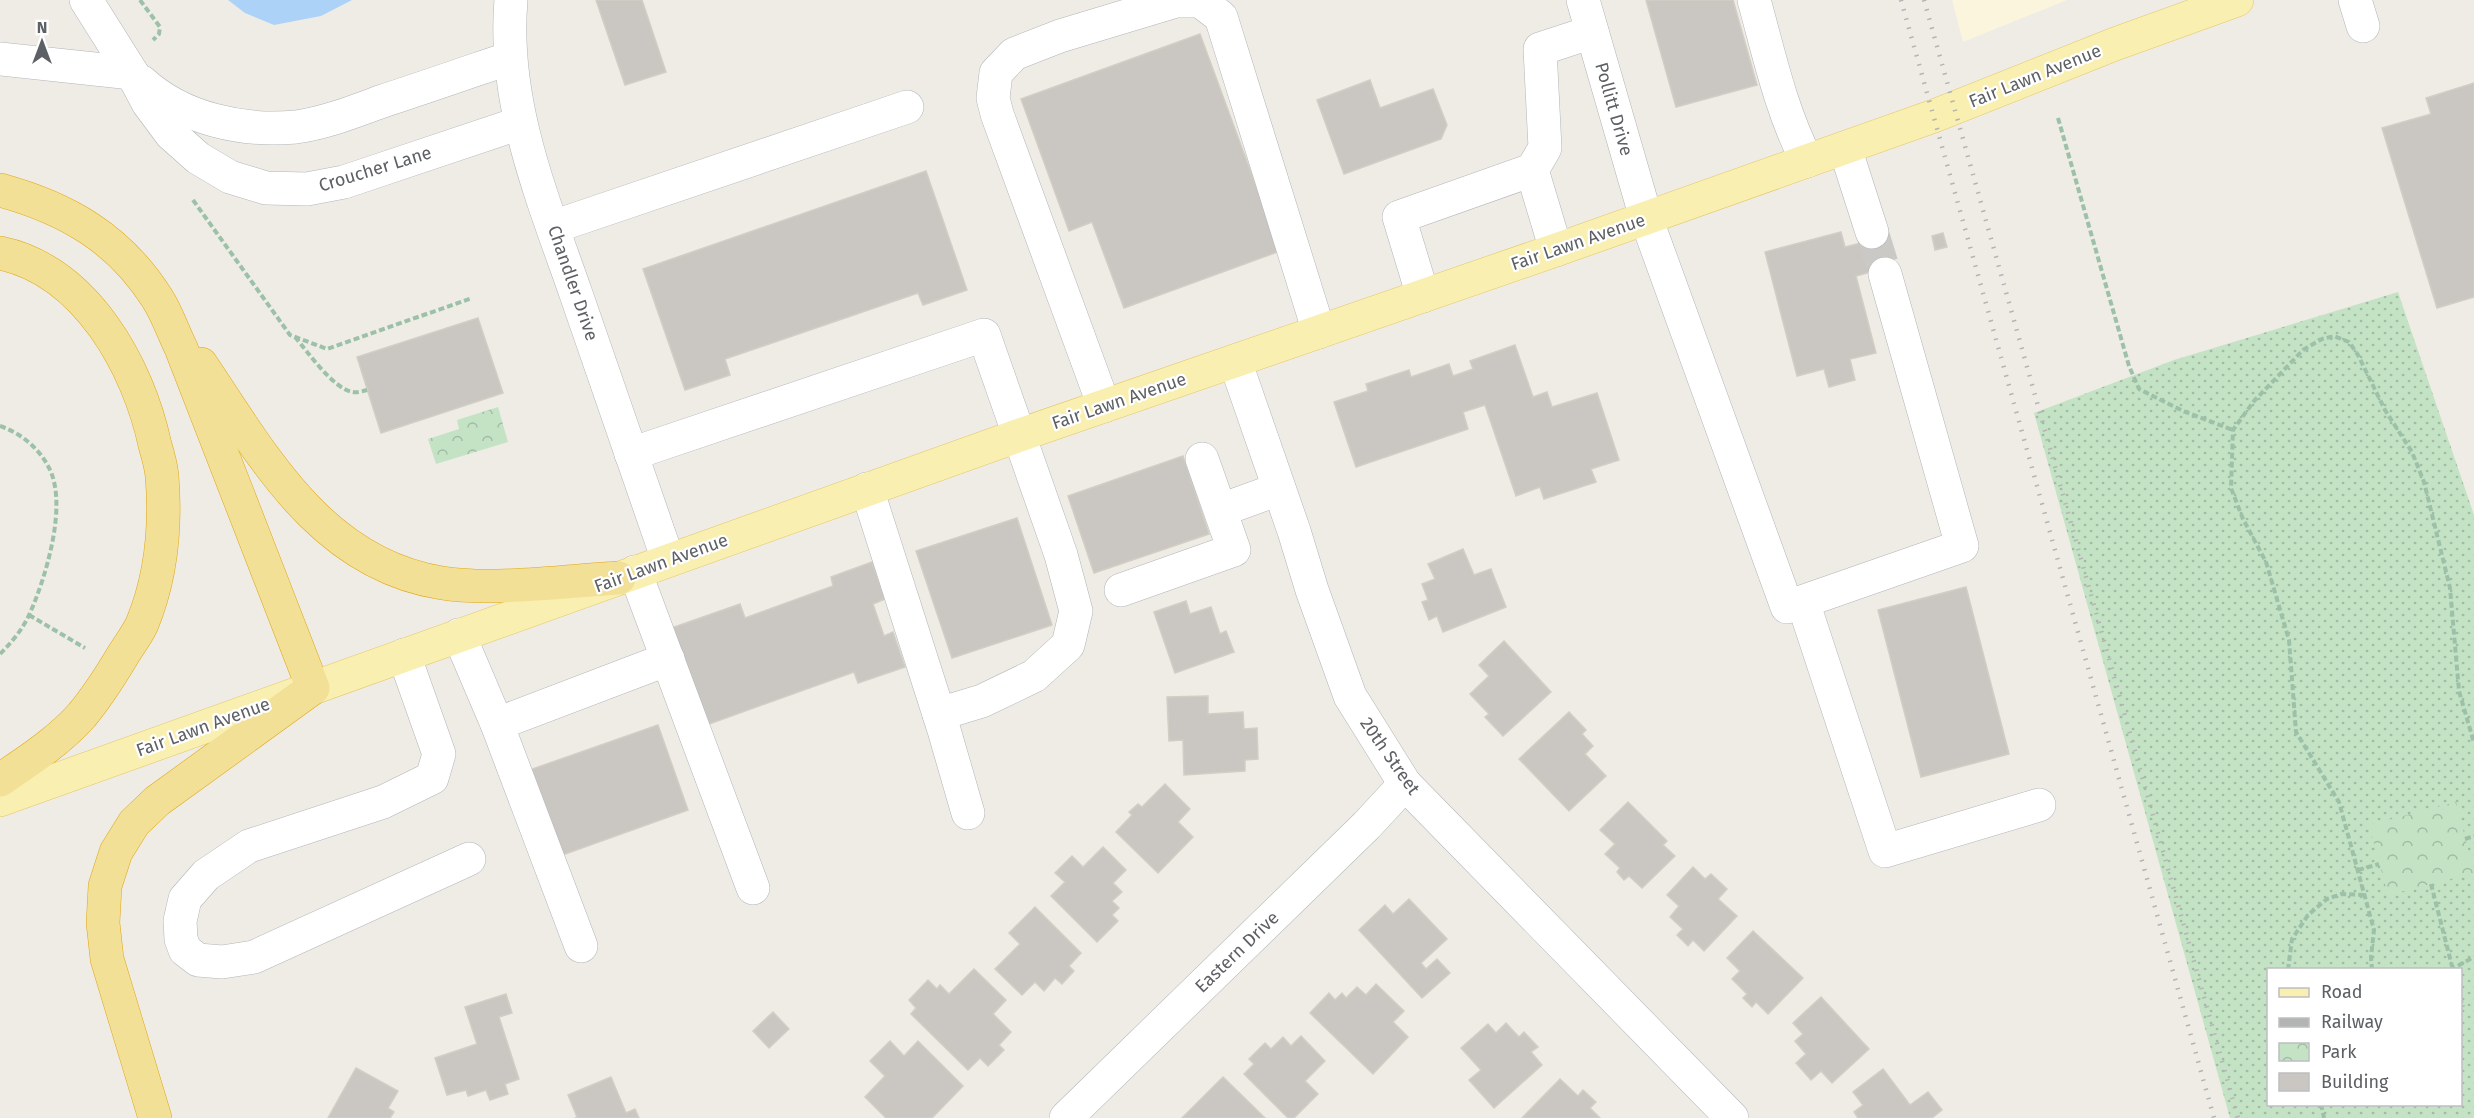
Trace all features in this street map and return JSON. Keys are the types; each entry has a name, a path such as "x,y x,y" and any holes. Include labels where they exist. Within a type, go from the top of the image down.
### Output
{"highway":[{"path":"0,190 35,199 81,221 124,257 158,298 278,478 310,514 346,544 394,571 442,583 495,585 627,575"},
{"path":"0,253 13,256 50,275 81,299 111,335 135,379 151,426 162,474 163,523 156,579 142,625 115,668 82,716 40,753 0,780"},
{"path":"155,1118 107,959 103,923 105,886 116,852 134,824 157,801 313,688 181,348 158,298"}],"main road":[{"name":"Fair Lawn Avenue","path":"0,800 1104,405 1845,148 1954,108 2115,44 2237,0"}],"street":[{"name":"Croucher Lane","path":"86,0 148,103 171,134 198,158 230,177 266,188 307,189 344,182 520,123"},
{"name":"Chandler Drive","path":"511,0 510,58 520,123 553,227 668,561"},
{"name":"Pollitt Drive","path":"1582,0 1646,218 1787,607 1803,602"},
{"path":"1754,0 1790,123 1807,161"},
{"path":"1104,405 993,98 996,73 1014,54 1060,36 1176,1 1200,1 1221,17 1319,332"},
{"path":"1423,296 1399,217 1532,170 1545,148 1540,49 1592,32"},
{"name":"Croucher Lane","path":"132,73 156,95 187,110 222,122 260,128 298,126 339,116 510,58"},
{"path":"0,59 132,73"},
{"path":"553,227 907,106"},
{"path":"1845,148 1872,232"},
{"path":"1532,170 1556,250"},
{"path":"1885,274 1962,546 1803,602 1885,851 2039,806"},
{"path":"631,454 984,335 1017,436 1061,555 1076,611 1068,645 1034,676 982,701 939,714"},
{"name":"20th Street","path":"1235,361 1350,696 1406,784 1731,1118"},
{"path":"1121,590 1234,550 1202,459"},
{"path":"867,489 968,813"},
{"path":"1221,510 1279,489"},
{"path":"627,575 668,659 753,888"},
{"path":"459,635 497,724 581,946"},
{"path":"404,655 440,754 432,778 383,802 249,846 206,875 185,899 180,921 181,939 185,950 198,960 222,962 254,957 469,859"},
{"path":"497,724 668,659"},
{"name":"Eastern Drive","path":"1066,1118 1367,825 1406,784"}],"path":[{"path":"140,0 160,27 159,34 152,40"},
{"path":"2058,118 2128,366 2139,389 2183,411 2233,430"},
{"path":"189,195 290,335 327,349 472,298"},
{"path":"2372,968 2374,930 2339,802 2296,732 2289,640 2266,562 2243,519 2231,488 2233,430 2254,401 2303,350 2322,339 2334,336 2349,342 2358,355 2385,410 2412,452 2424,482 2450,588 2459,691 2474,743"},
{"path":"295,337 341,387 353,392 367,390"},
{"path":"0,426 13,431 35,447 49,467 55,488 57,510 50,546 29,615 13,640 0,654"},
{"path":"29,615 93,653"},
{"path":"2466,839 2474,836"},
{"path":"2358,870 2379,864"},
{"path":"2431,884 2452,968"},
{"path":"2288,968 2292,939 2308,915 2326,899 2341,894 2365,895"},
{"path":"2454,968 2474,957"}],"shaded area":[{"path":"1952,0 2067,0 1963,42"}],"green space":[{"path":"2398,292 2474,515 2474,1118 2230,1118 2034,413 2174,360"},
{"path":"498,407 508,442 436,464 428,439 459,429 457,420"},
{"path":"2456,802 2474,873 2388,895 2369,825"}],"water":[{"path":"228,0 352,0 321,16 274,25 245,13"}],"building":[{"path":"596,0 642,0 666,72 625,85"},
{"path":"1646,0 1733,0 1757,85 1676,107"},
{"path":"1200,34 1280,251 1124,308 1092,222 1069,231 1021,99"},
{"path":"1370,80 1380,108 1433,89 1447,125 1441,139 1344,174 1317,100"},
{"path":"2474,83 2474,297 2437,308 2382,128 2431,114 2426,98"},
{"path":"926,171 967,290 923,305 918,293 725,359 730,375 685,390 643,269"},
{"path":"1841,232 1845,247 1881,238 1889,267 1856,276 1876,353 1850,359 1855,380 1829,387 1824,369 1797,376 1765,252"},
{"path":"1943,233 1947,247 1935,250 1932,236"},
{"path":"478,318 503,393 381,433 357,357"},
{"path":"1515,345 1533,397 1547,392 1552,407 1597,393 1619,460 1591,469 1596,482 1544,499 1540,487 1516,496 1485,405 1463,412 1468,429 1356,467 1334,402 1368,391 1366,384 1409,370 1411,377 1449,364 1453,376 1473,369 1470,361"},
{"path":"1183,456 1209,534 1094,573 1068,496"},
{"path":"1017,518 1052,625 952,658 916,551"},
{"path":"1463,549 1474,575 1491,569 1506,607 1443,632 1437,616 1429,620 1422,602 1428,600 1422,584 1435,579 1428,564"},
{"path":"872,562 885,599 873,604 884,636 893,632 905,667 858,683 854,672 698,728 663,631 740,604 745,618 833,586 831,577"},
{"path":"1966,587 2009,754 1921,777 1878,610"},
{"path":"1186,601 1190,614 1211,607 1220,634 1226,631 1234,652 1175,673 1154,612"},
{"path":"1504,641 1551,692 1503,736 1485,717 1489,714 1470,694 1489,676 1479,665"},
{"path":"1208,696 1208,714 1243,712 1244,729 1257,728 1258,759 1245,760 1245,771 1184,775 1183,740 1169,741 1167,697"},
{"path":"1569,712 1586,730 1582,734 1593,746 1585,754 1606,776 1569,811 1519,759"},
{"path":"658,725 688,810 554,858 524,772"},
{"path":"1165,784 1190,809 1178,822 1193,837 1158,873 1116,832 1132,815 1129,812 1138,804 1142,807"},
{"path":"1628,802 1667,841 1663,845 1675,856 1642,888 1629,876 1624,880 1617,872 1620,868 1605,854 1615,844 1600,830"},
{"path":"1103,847 1126,870 1113,883 1122,892 1112,901 1119,908 1112,915 1118,921 1097,942 1051,896 1065,882 1055,873 1072,856 1083,867"},
{"path":"1693,867 1705,879 1711,874 1727,889 1718,899 1737,916 1704,951 1693,940 1688,946 1677,935 1683,929 1670,917 1679,906 1667,895"},
{"path":"1409,899 1447,939 1421,963 1426,969 1437,959 1450,973 1422,998 1359,930 1385,905 1393,914"},
{"path":"1035,907 1081,953 1069,966 1074,971 1062,984 1055,978 1044,991 1035,982 1022,995 995,969 1020,944 1009,933"},
{"path":"1753,931 1803,978 1768,1014 1756,1002 1752,1007 1743,998 1747,994 1732,979 1740,971 1727,958"},
{"path":"974,969 1006,1000 993,1014 1011,1032 999,1045 1004,1050 988,1066 980,1058 968,1070 911,1014 916,1008 909,1000 928,980 937,989 940,985 949,994"},
{"path":"1376,984 1404,1011 1393,1022 1408,1037 1373,1074 1310,1013 1329,993 1335,1000 1342,993 1346,998 1357,987 1366,995"},
{"path":"506,994 512,1013 499,1017 519,1079 505,1084 508,1094 490,1100 486,1090 468,1096 466,1090 447,1095 435,1058 477,1044 465,1007"},
{"path":"1821,997 1869,1049 1832,1083 1821,1071 1811,1080 1796,1063 1806,1054 1795,1041 1803,1034 1793,1023"},
{"path":"773,1012 789,1029 769,1048 753,1031"},
{"path":"1506,1023 1519,1037 1524,1032 1538,1047 1531,1052 1542,1065 1494,1108 1469,1080 1481,1070 1461,1048 1488,1024 1496,1033"},
{"path":"1301,1036 1325,1061 1305,1081 1318,1094 1294,1118 1288,1118 1244,1074 1254,1064 1249,1059 1265,1043 1271,1049 1283,1037 1291,1046"},
{"path":"890,1041 904,1056 918,1041 963,1086 932,1118 886,1118 865,1097 885,1076 870,1061"},
{"path":"356,1068 398,1091 388,1108 394,1112 390,1118 328,1118"},
{"path":"1883,1069 1910,1105 1928,1092 1942,1110 1932,1118 1858,1118 1854,1112 1863,1105 1853,1092"},
{"path":"611,1077 626,1113 635,1109 639,1118 575,1118 577,1117 568,1095"},
{"path":"1223,1077 1265,1118 1182,1118"},
{"path":"1560,1079 1578,1096 1583,1090 1596,1102 1590,1108 1600,1118 1522,1118"}],"tunnel":[{"path":"1872,232 1885,274"}],"railway":[{"path":"1901,0 2214,1118"},
{"path":"1924,0 2238,1118"}]}
